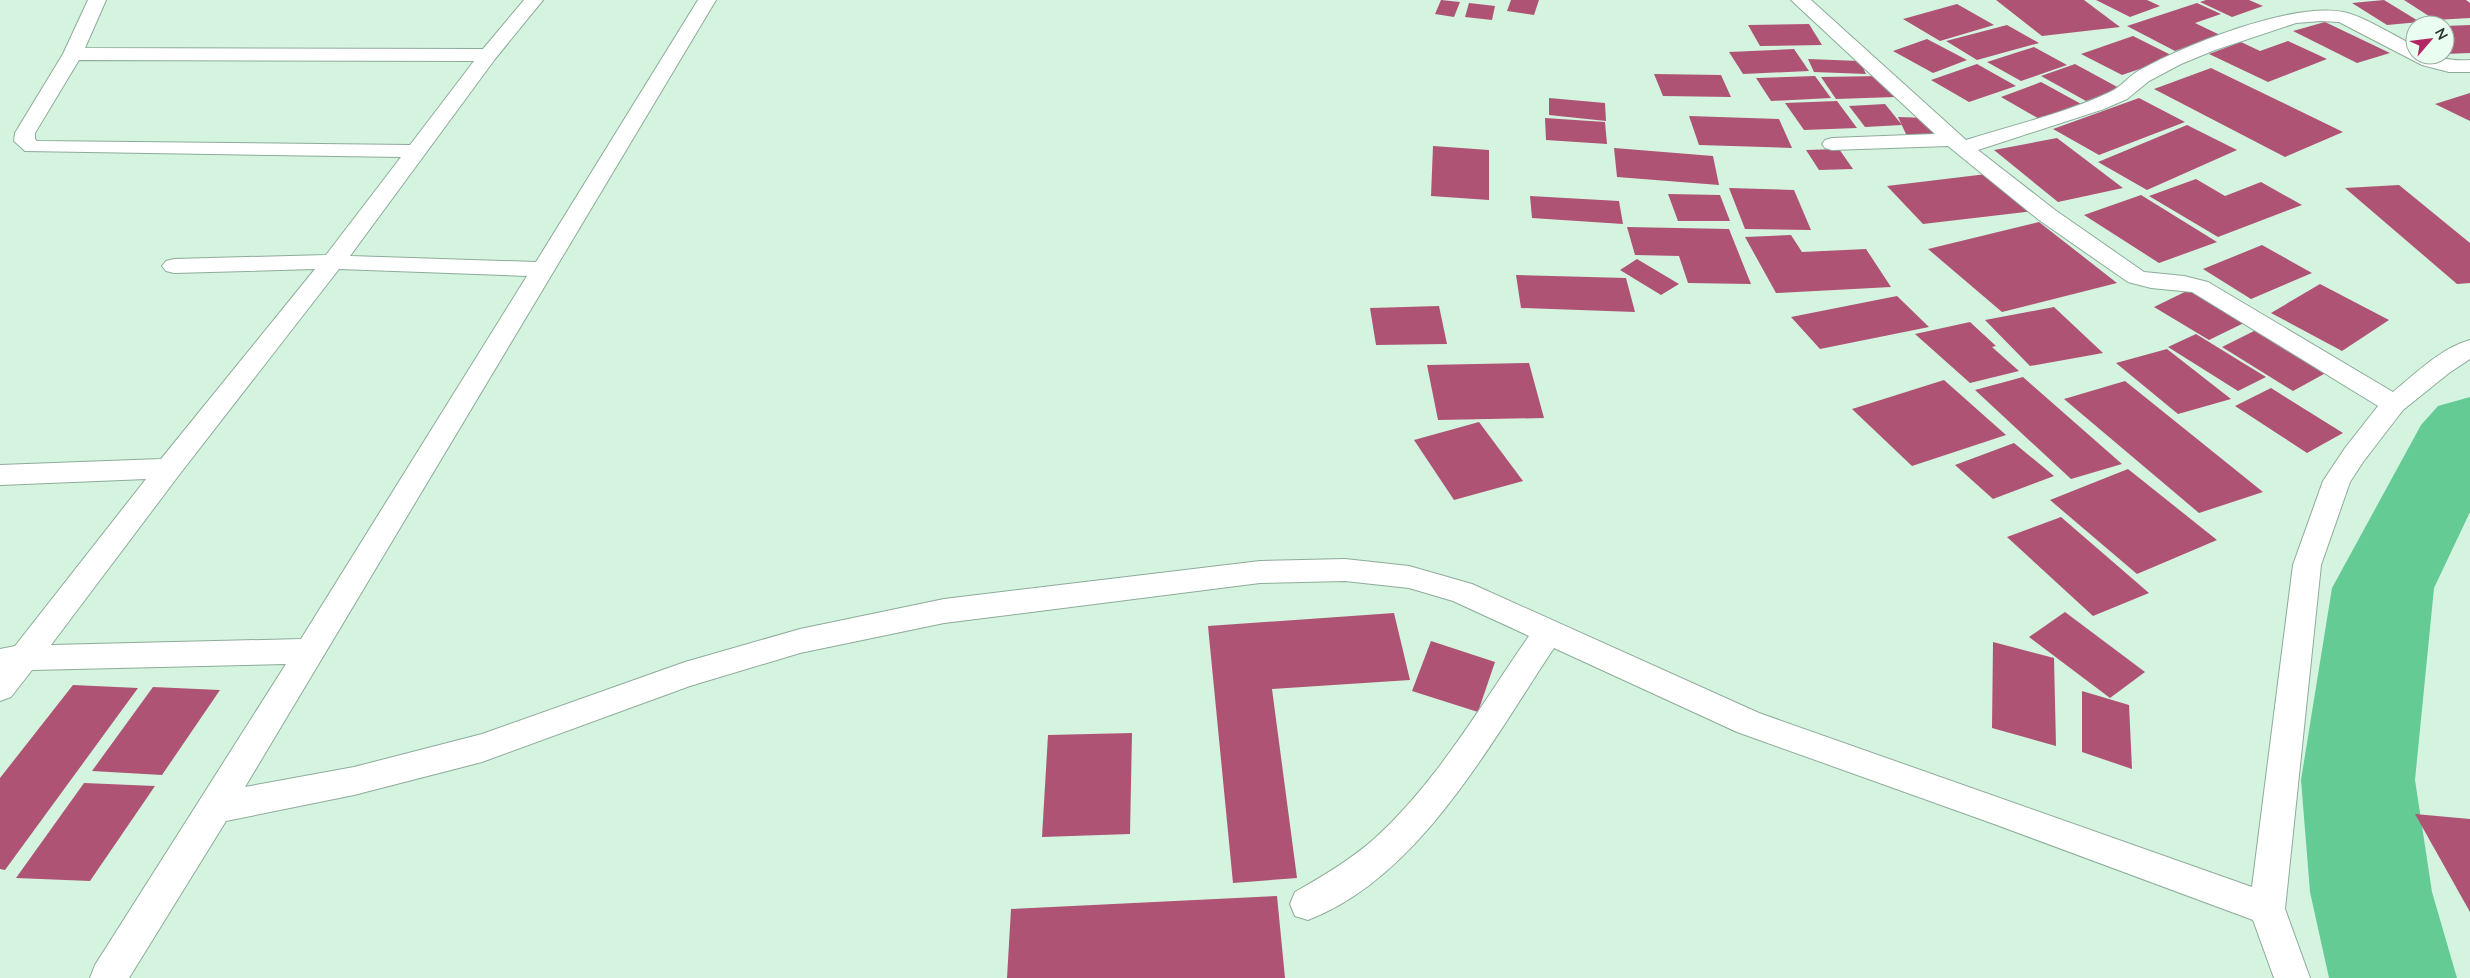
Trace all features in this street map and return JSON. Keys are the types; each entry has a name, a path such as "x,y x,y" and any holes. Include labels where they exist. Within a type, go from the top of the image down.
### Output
{"street":[{"path":"97,0 73,54 25,133 24,141 32,147 414,151"},
{"path":"0,688 12,658 169,468 333,262 414,151 488,55 534,0"},
{"path":"108,978 215,808 707,0"},
{"path":"1800,0 1959,144 2047,215 2137,278 2200,287 2394,404"},
{"path":"1832,144 1959,144 2097,105 2120,95 2142,77 2174,60 2208,46 2294,18 2322,15 2343,17 2405,49"},
{"path":"73,54 488,55"},
{"path":"2440,65 2457,68 2470,66"},
{"path":"174,266 333,262 543,269"},
{"path":"2292,978 2267,909 2307,565 2337,481 2394,404 2440,367 2470,348"},
{"path":"0,475 169,468"},
{"path":"215,808 354,781 482,748 685,675 800,641 944,610 1260,572 1345,570 1409,576 1462,592 1748,723 1999,811 2267,909"},
{"path":"1308,904 1360,872 1397,840 1461,760 1548,632"},
{"path":"12,658 311,651"}],"building":[{"path":"1441,0 1460,2 1454,17 1435,14"},
{"path":"1511,0 1539,0 1534,15 1507,11"},
{"path":"1996,0 2084,0 2120,27 2042,36"},
{"path":"2096,0 2147,0 2160,6 2130,17"},
{"path":"2206,0 2249,0 2263,6 2232,17 2200,2"},
{"path":"2384,0 2409,15 2405,15 2405,23 2387,25 2352,3"},
{"path":"2404,0 2466,0 2470,3 2470,18 2455,19 2455,15 2427,15"},
{"path":"1469,3 1495,6 1492,20 1465,17"},
{"path":"2197,3 2221,14 2195,23 2220,35 2175,51 2127,26"},
{"path":"1957,4 1994,25 1940,41 1903,19"},
{"path":"2325,22 2390,53 2357,63 2293,31"},
{"path":"1809,24 1822,45 1760,46 1748,25"},
{"path":"2007,25 2039,43 1977,60 1946,41"},
{"path":"2470,25 2470,53 2455,54 2455,26"},
{"path":"2133,36 2175,57 2122,75 2081,54"},
{"path":"1927,39 1967,60 1933,73 1893,51"},
{"path":"2288,41 2327,59 2268,82 2209,54 2241,42 2260,51"},
{"path":"2034,47 2067,65 2021,81 1987,62"},
{"path":"1794,49 1809,71 1743,74 1729,52"},
{"path":"1808,59 1860,61 1866,74 1814,72"},
{"path":"1977,64 2016,86 1969,102 1931,80"},
{"path":"2075,64 2121,89 2086,101 2041,76"},
{"path":"2211,68 2343,132 2285,157 2154,89"},
{"path":"1654,74 1721,75 1731,97 1663,96"},
{"path":"1815,76 1831,98 1771,101 1756,78"},
{"path":"1880,76 1895,97 1836,99 1821,77"},
{"path":"2041,82 2083,105 2041,120 2001,97"},
{"path":"2470,93 2470,121 2435,104"},
{"path":"1549,98 1605,103 1606,121 1549,115"},
{"path":"2139,98 2185,122 2099,155 2053,129"},
{"path":"1837,101 1857,128 1804,130 1785,103"},
{"path":"1885,104 1902,125 1865,127 1849,106"},
{"path":"1689,116 1779,119 1792,148 1699,145"},
{"path":"1898,117 1929,118 1939,136 1906,134"},
{"path":"1545,118 1605,122 1607,144 1546,140"},
{"path":"2187,125 2237,150 2147,190 2098,162"},
{"path":"2057,138 2123,188 2058,202 1994,150"},
{"path":"1433,146 1489,150 1489,200 1431,196"},
{"path":"1614,148 1713,156 1719,185 1617,177"},
{"path":"1839,149 1853,169 1819,170 1806,150"},
{"path":"1995,173 2034,211 1923,224 1887,186"},
{"path":"2196,179 2225,196 2261,182 2302,205 2218,237 2149,196"},
{"path":"2399,185 2470,243 2470,283 2457,284 2345,188"},
{"path":"1729,188 1794,190 1811,230 1745,229"},
{"path":"1668,194 1720,195 1730,221 1678,221"},
{"path":"2141,195 2217,242 2159,263 2084,215"},
{"path":"1530,196 1619,201 1623,224 1532,218"},
{"path":"2039,222 2117,283 2002,312 1928,249"},
{"path":"1627,227 1729,229 1751,284 1688,283 1679,256 1635,255"},
{"path":"1791,235 1802,252 1866,249 1891,287 1776,293 1745,237"},
{"path":"2262,245 2312,273 2251,299 2203,269"},
{"path":"1637,259 1679,284 1661,295 1620,270"},
{"path":"1516,275 1626,278 1635,312 1521,308"},
{"path":"2320,284 2389,320 2342,351 2271,313"},
{"path":"2195,287 2250,320 2209,340 2154,307"},
{"path":"1897,296 1929,327 1820,349 1791,317"},
{"path":"1439,306 1447,344 1376,345 1370,308"},
{"path":"2054,307 2103,353 2030,366 1985,320"},
{"path":"1970,322 1996,346 1992,347 2019,371 1970,383 1915,334"},
{"path":"2262,327 2333,369 2293,391 2222,347"},
{"path":"2196,334 2266,377 2238,391 2168,347"},
{"path":"2167,349 2231,399 2178,414 2116,363"},
{"path":"1529,363 1544,418 1438,420 1427,365"},
{"path":"2023,377 2122,464 2071,479 1975,390"},
{"path":"1944,380 2006,435 1912,466 1852,409"},
{"path":"2125,381 2263,492 2199,513 2064,399"},
{"path":"2271,388 2343,433 2307,453 2235,406"},
{"path":"1479,422 1523,481 1454,500 1414,440"},
{"path":"2014,443 2054,476 1993,499 1955,465"},
{"path":"2128,469 2217,540 2137,574 2050,500"},
{"path":"2061,517 2149,593 2093,616 2007,537"},
{"path":"2065,612 2145,672 2110,698 2029,637"},
{"path":"1394,613 1410,680 1272,689 1297,878 1233,883 1208,626"},
{"path":"1431,641 1495,662 1478,712 1412,691"},
{"path":"1993,642 2054,658 2056,746 1992,728"},
{"path":"73,685 138,688 5,870 0,869 0,778"},
{"path":"153,687 220,690 162,775 92,771"},
{"path":"2082,691 2129,705 2132,769 2082,752"},
{"path":"1132,733 1130,834 1042,837 1048,735"},
{"path":"84,783 155,786 90,881 16,878"},
{"path":"2415,814 2470,819 2470,912"},
{"path":"1277,896 1285,978 1007,978 1011,909"}],"waterway":[{"path":"2393,978 2371,892 2358,780 2383,588 2454,448 2470,428"}]}
